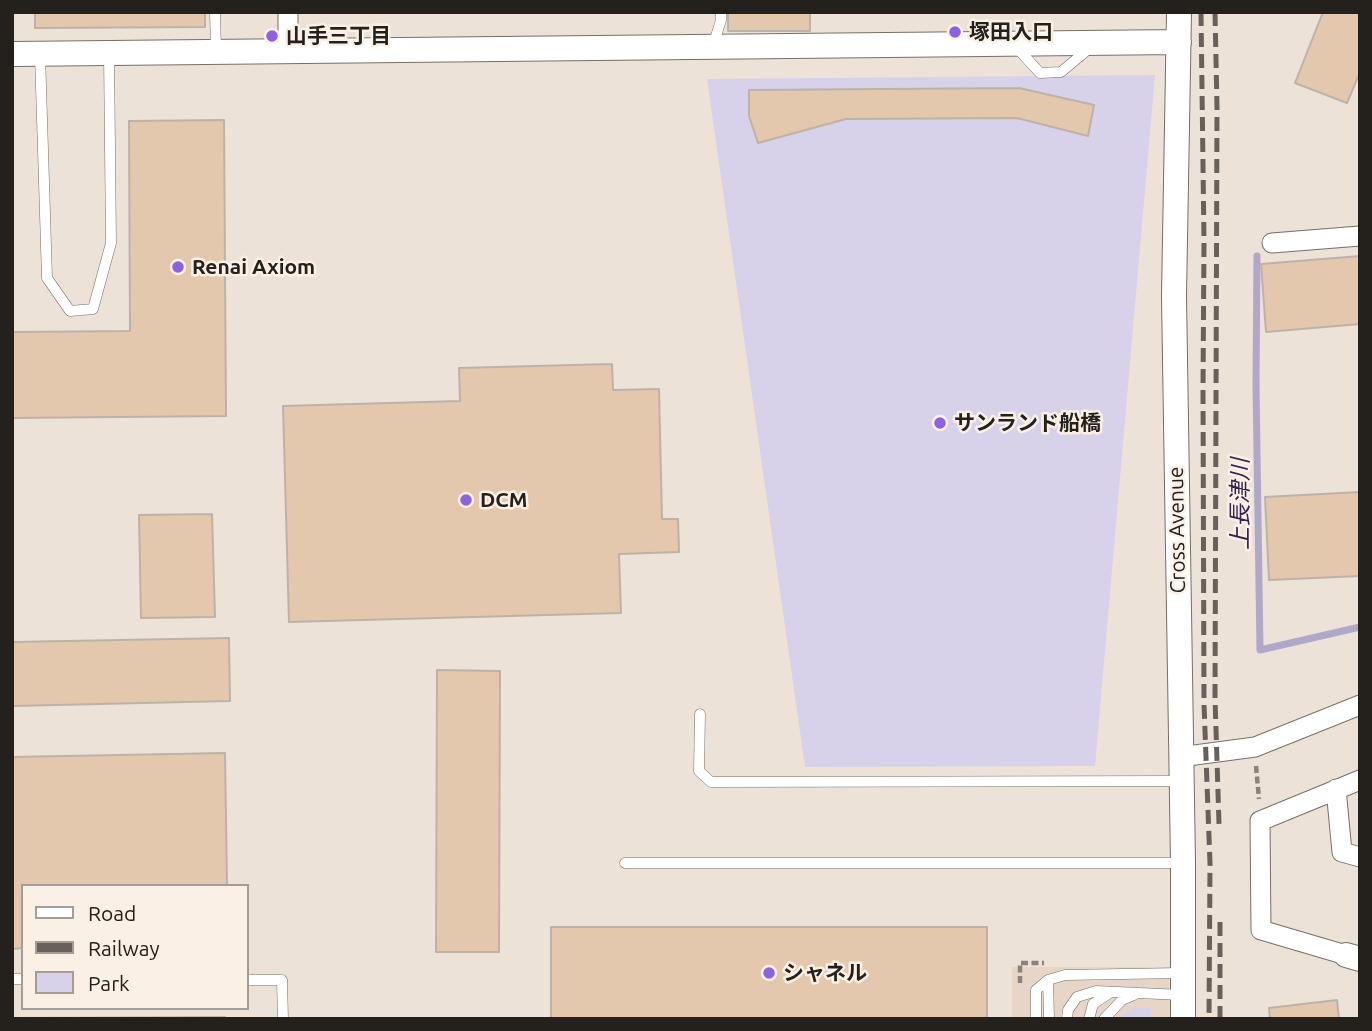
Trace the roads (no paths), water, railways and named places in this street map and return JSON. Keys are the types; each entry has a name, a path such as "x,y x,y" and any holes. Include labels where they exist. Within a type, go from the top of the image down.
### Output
{"street":[{"path":"288,12 288,51"},
{"name":"Cross Avenue","path":"1178,12 1174,296 1183,863 1182,996"},
{"path":"12,54 1179,42"},
{"path":"1272,243 1360,236"},
{"path":"1180,757 1255,747 1360,705"},
{"path":"1353,957 1261,930 1260,821 1360,780"},
{"path":"1336,789 1342,852 1360,857"}],"lane":[{"path":"215,12 216,52"},
{"path":"713,46 721,12"},
{"path":"40,54 47,278 70,311 93,309 111,243 108,53"},
{"path":"700,714 699,771 711,782 1181,781"},
{"path":"625,863 1183,863"},
{"path":"1036,1019 1036,990 1048,980 1065,975 1182,996"},
{"path":"248,980 282,980 283,1019"},
{"path":"1048,980 1049,1019"},
{"path":"1067,1019 1068,1010 1077,998 1096,991 1182,996"},
{"path":"1089,1019 1093,1004 1112,992"},
{"path":"1104,1019 1122,1000 1141,992"}],"waterway":[{"name":"上長津川","path":"1257,256 1260,650 1360,627"}],"railway":[{"path":"1201,12 1204,704 1210,863 1209,1019"},
{"path":"1215,12 1215,698 1219,824"},
{"path":"1220,922 1220,1019"}],"place":[{"name":"塚田入口","path":"955,32"},
{"name":"山手三丁目","path":"272,36"},
{"name":"Renai Axiom","path":"178,267"},
{"name":"サンランド船橋","path":"940,423"},
{"name":"DCM","path":"466,500"},
{"name":"シャネル","path":"769,973"}]}
